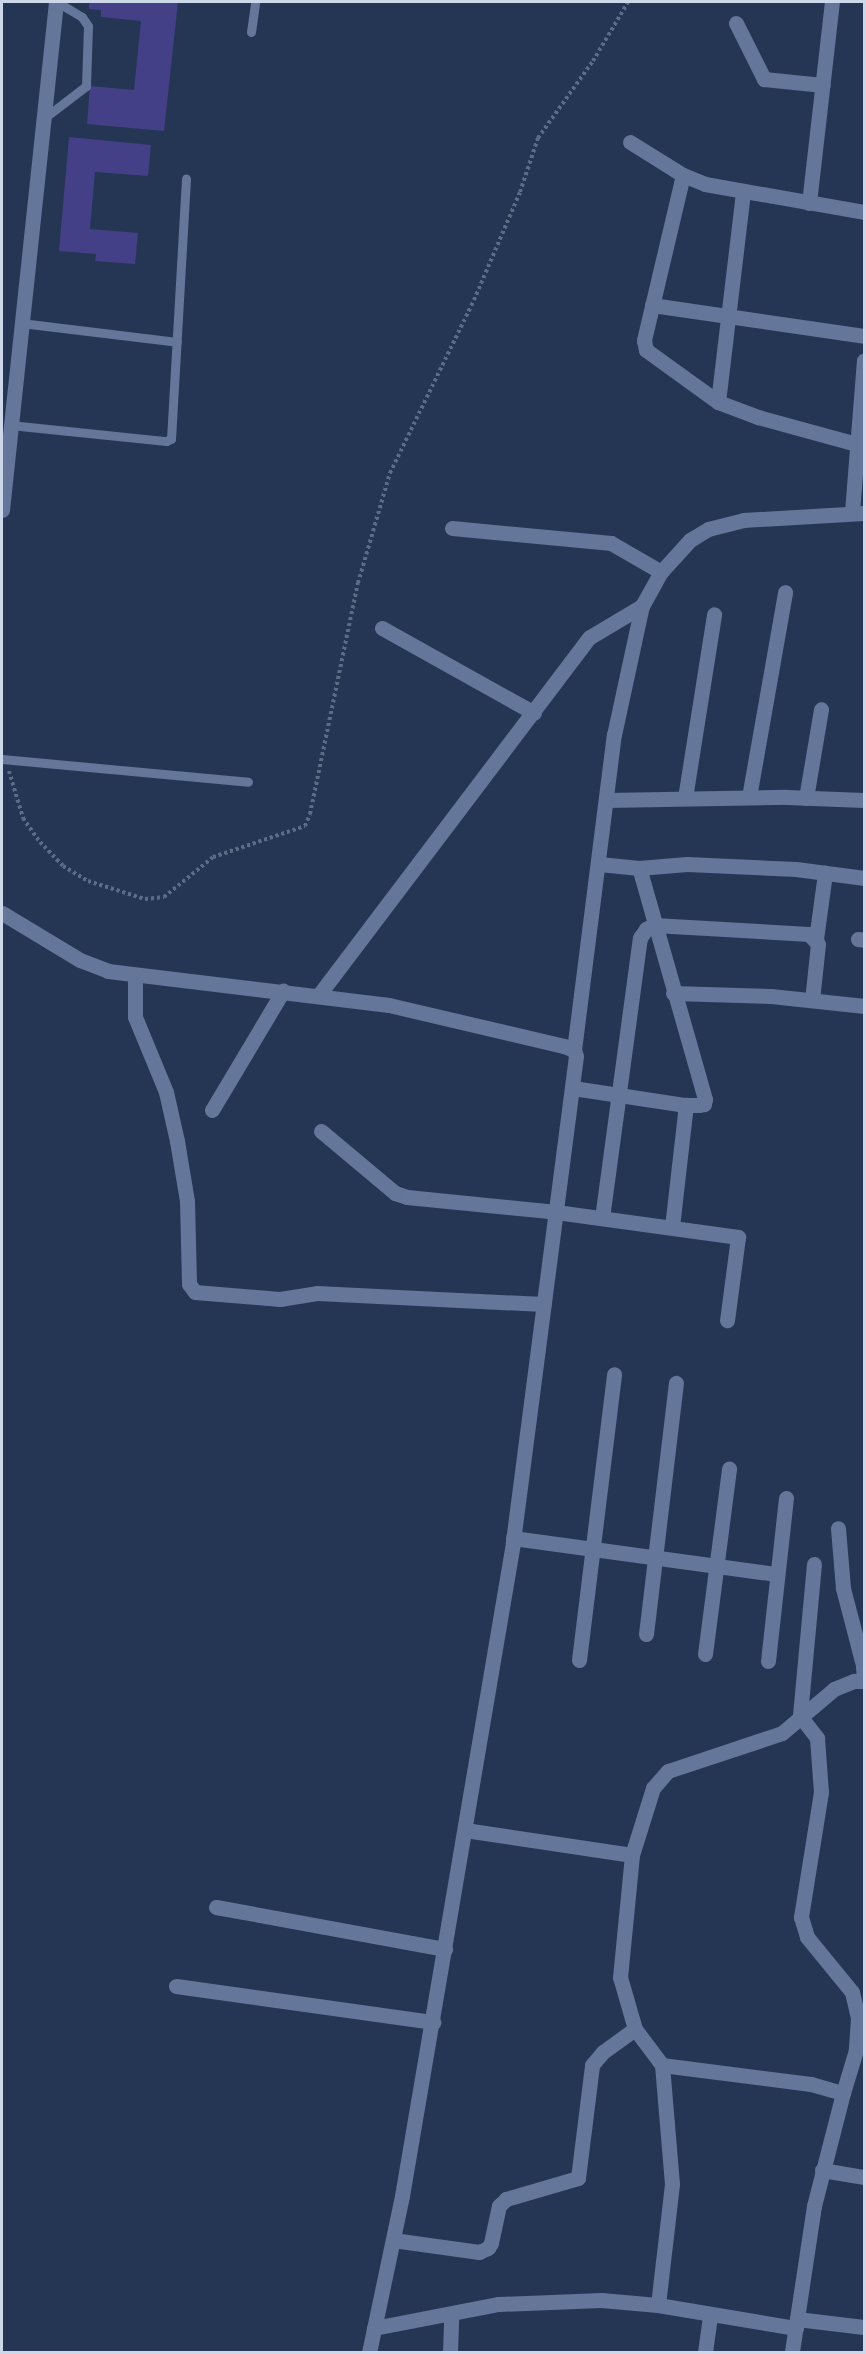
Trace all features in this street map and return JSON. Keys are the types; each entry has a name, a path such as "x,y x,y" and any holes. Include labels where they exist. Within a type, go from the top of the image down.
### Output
{"street":[{"path":"2,510 6,425 21,323 56,2"},
{"path":"809,203 831,2"},
{"path":"736,23 764,79 823,85"},
{"path":"630,142 682,175 743,192 864,212"},
{"path":"682,175 651,305 644,340 646,350 718,402 758,417 857,444"},
{"path":"718,402 743,192"},
{"path":"651,305 864,336"},
{"path":"369,2352 393,2240 446,1949 513,1538 573,1088 574,1050 614,735 642,606 661,572 690,540 708,529 743,520 858,513 857,444 864,360"},
{"path":"452,528 611,543 661,572"},
{"path":"749,797 785,592"},
{"path":"318,996 590,637 642,606"},
{"path":"685,798 714,614"},
{"path":"382,628 534,713"},
{"path":"806,798 821,709"},
{"path":"606,800 749,797 864,800"},
{"path":"599,864 639,868 687,864 825,873 864,878"},
{"path":"573,1088 686,1105 704,1104 705,1099 639,868"},
{"path":"812,1000 818,944 816,939 825,873"},
{"path":"2,913 80,960 108,971 389,1005 574,1050"},
{"path":"602,1218 640,938 646,929 654,925 809,934 816,939"},
{"path":"135,976 135,1017 165,1092 177,1141 187,1201 189,1284 195,1292 280,1299 317,1293 544,1304"},
{"path":"212,1110 283,991"},
{"path":"673,993 812,1000 864,1006"},
{"path":"672,1227 686,1105"},
{"path":"321,1131 395,1193 426,1199 556,1212 738,1237 727,1320"},
{"path":"579,1660 614,1374"},
{"path":"646,1634 676,1383"},
{"path":"705,1654 729,1469"},
{"path":"768,1661 786,1498"},
{"path":"658,2305 672,2184 662,2065 635,2029 620,1977 633,1855 653,1788 668,1771 782,1732 834,1689 854,1681 864,1680 863,1665 843,1588 838,1528"},
{"path":"513,1538 777,1574"},
{"path":"792,2352 822,2170 856,2050 858,2018 852,1992 807,1937 801,1917 821,1792 817,1738 800,1716 814,1564"},
{"path":"465,1830 633,1855"},
{"path":"216,1907 446,1949"},
{"path":"176,1986 433,2022"},
{"path":"393,2240 479,2252 488,2248 491,2243 499,2206 506,2199 578,2178 592,2065 603,2052 635,2029"},
{"path":"662,2065 811,2084 843,2093"},
{"path":"822,2170 864,2177"},
{"path":"374,2328 499,2304 601,2300 658,2305 710,2315 796,2324 864,2327"},
{"path":"450,2352 451,2314"},
{"path":"705,2352 710,2315"}],"lane":[{"path":"43,119 86,86 88,26 82,18 56,2"},
{"path":"251,32 255,2"},
{"path":"6,425 166,441 171,439 186,178"},
{"path":"21,323 177,342"},
{"path":"4,759 248,782"}],"path":[{"path":"4,759 23,818 63,866 88,881 144,899 164,897 213,857 305,826 310,814 358,583 390,473 474,300 520,192 538,138 593,61 628,2"}],"building":[{"path":"89,2 178,2 164,131 87,124 90,86 134,90 141,21 101,17 101,10 89,9"},
{"path":"69,137 151,145 148,176 95,172 90,229 138,233 135,264 95,261 96,254 59,251"}]}
